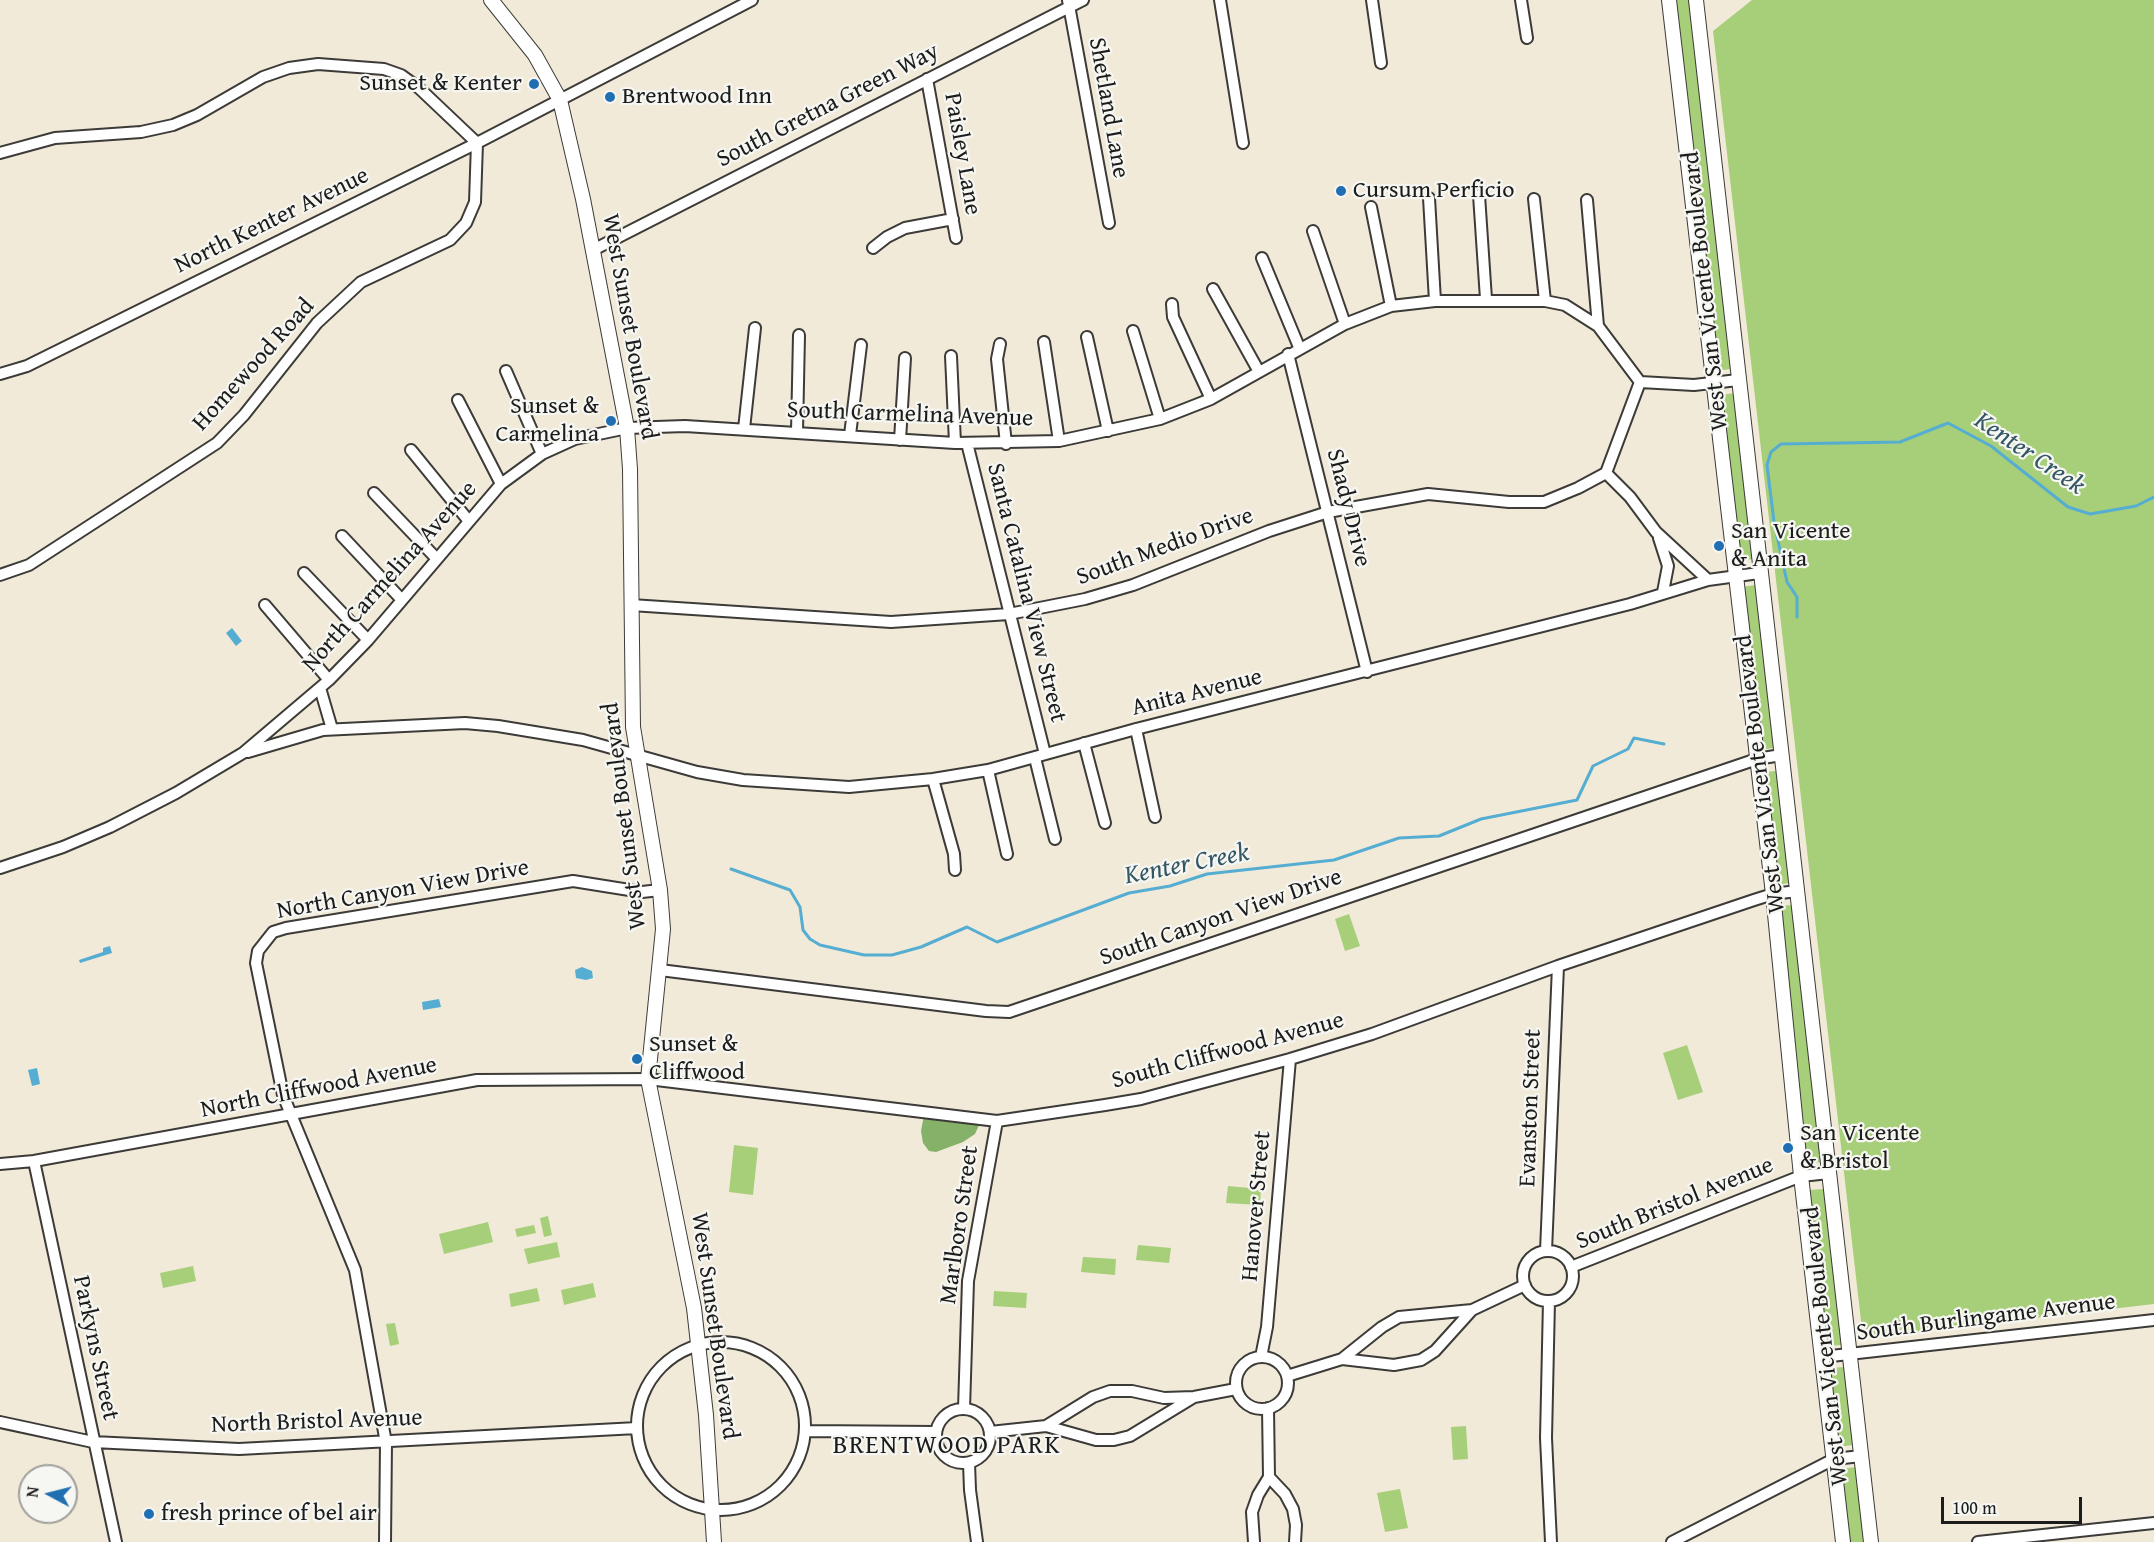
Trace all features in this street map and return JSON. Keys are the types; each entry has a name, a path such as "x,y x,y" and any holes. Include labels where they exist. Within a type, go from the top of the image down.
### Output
{"main road":[{"name":"West Sunset Boulevard","path":"490,0 535,55 560,100 593,250 627,428 630,469 633,727 660,890 663,929 648,1079 677,1219 699,1344 714,1542"},
{"name":"West San Vicente Boulevard","path":"1669,0 1711,383 1773,894 1801,1176 1843,1542"},
{"name":"West San Vicente Boulevard","path":"1696,0 1871,1542"}],"street":[{"name":"North Kenter Avenue","path":"0,374 27,366 477,143 752,0"},
{"name":"South Gretna Green Way","path":"593,250 927,79 1068,2 1083,0"},
{"path":"1220,0 1243,143"},
{"path":"1372,0 1382,63"},
{"path":"1521,0 1527,38"},
{"name":"Shetland Lane","path":"1068,2 1108,223"},
{"path":"0,153 55,138 141,132 173,125 197,115 263,77 289,68 318,64 384,69 401,75 419,88 477,143"},
{"name":"Paisley Lane","path":"927,79 956,238"},
{"name":"Homewood Road","path":"0,575 29,565 217,443 244,415 317,323 361,282 450,240 466,223 475,202 477,143"},
{"path":"1479,195 1486,299"},
{"path":"1429,198 1435,301"},
{"path":"1534,200 1545,301"},
{"path":"1587,200 1598,326"},
{"path":"1371,207 1391,306"},
{"path":"873,248 887,237 905,228 952,219"},
{"path":"1313,231 1345,324"},
{"path":"1262,258 1299,347"},
{"path":"1214,289 1258,370"},
{"name":"South Carmelina Avenue","path":"627,428 685,426 961,443 1006,444 1059,441 1160,419 1211,399 1299,347 1345,324 1391,306 1435,301 1486,299 1545,301 1565,305 1598,326 1640,382"},
{"path":"1172,304 1173,317 1211,399"},
{"path":"744,429 755,328"},
{"path":"1132,331 1160,419"},
{"path":"797,432 799,335"},
{"path":"1087,337 1108,431"},
{"path":"1044,342 1059,441"},
{"path":"1000,344 997,359 1006,444"},
{"path":"850,435 861,345"},
{"name":"Shady Drive","path":"1287,354 1367,672"},
{"name":"Santa Catalina View Street","path":"951,356 961,443 1009,614 1040,756 1055,838"},
{"path":"900,440 905,358"},
{"path":"506,371 542,454"},
{"path":"1708,580 1656,532 1630,497 1606,473 1640,382 1694,386 1738,380"},
{"path":"458,400 501,484"},
{"name":"North Carmelina Avenue","path":"0,868 63,847 110,827 176,793 243,753 329,680 368,640 501,484 542,454 575,439 627,428"},
{"path":"411,450 468,520"},
{"name":"South Medio Drive","path":"631,605 891,622 1009,614 1085,599 1133,585 1269,531 1328,512 1428,494 1509,502 1544,502 1606,473"},
{"path":"374,493 436,558"},
{"path":"1656,532 1668,566 1663,592"},
{"path":"342,536 402,600"},
{"path":"304,573 368,640"},
{"name":"Anita Avenue","path":"243,753 332,729 442,723 498,726 583,740 698,772 776,783 849,787 933,779 988,770 1136,729 1630,604 1708,580 1760,573"},
{"path":"265,605 329,680"},
{"path":"320,688 332,729"},
{"path":"1136,729 1155,817"},
{"path":"1084,743 1105,823"},
{"name":"South Canyon View Drive","path":"660,970 1009,1012 1757,759 1781,755"},
{"path":"988,770 1007,854"},
{"path":"933,779 954,854 955,870"},
{"name":"North Canyon View Drive","path":"292,1115 283,1095 256,963 258,951 273,932 573,881 642,892 660,890"},
{"name":"South Cliffwood Avenue","path":"648,1079 997,1120 1141,1099 1290,1059 1372,1034 1558,966 1773,894 1797,891"},
{"name":"Evanston Street","path":"1546,1251 1558,966"},
{"name":"Hanover Street","path":"1261,1357 1267,1327 1290,1059"},
{"name":"North Cliffwood Avenue","path":"0,1164 34,1161 477,1080 648,1079"},
{"path":"292,1115 356,1270 386,1443 386,1542"},
{"name":"Marlboro Street","path":"964,1409 969,1281 997,1120"},
{"name":"Parkyns Street","path":"34,1161 93,1442 117,1542"},
{"name":"South Bristol Avenue","path":"1571,1267 1801,1176 1829,1173"},
{"path":"1546,1251 1562,1255 1571,1267 1573,1275 1568,1290 1563,1295 1549,1300 1534,1297 1525,1285 1523,1270 1532,1256 1546,1251"},
{"path":"1287,1376 1342,1359 1382,1327 1399,1317 1472,1310 1525,1285"},
{"path":"1549,1300 1546,1438 1551,1542"},
{"path":"1342,1359 1394,1365 1422,1360 1435,1351 1472,1310"},
{"path":"2154,1320 2154,1326"},
{"name":"South Burlingame Avenue","path":"1822,1357 2154,1320"},
{"path":"733,1343 754,1348 774,1357 796,1386 802,1401 806,1431 799,1457 787,1475 770,1492 733,1510 713,1510 683,1502 670,1495 659,1484 644,1456 637,1428 652,1379 662,1366 678,1353 699,1344 733,1343"},
{"path":"1261,1357 1280,1363 1287,1376 1286,1392 1282,1400 1268,1408 1247,1405 1236,1389 1236,1379 1243,1364 1261,1357"},
{"path":"1046,1426 1093,1397 1110,1391 1132,1391 1164,1398 1194,1397 1236,1389"},
{"path":"990,1432 1046,1426 1096,1440 1114,1440 1130,1436 1194,1397"},
{"path":"1254,1542 1252,1512 1258,1495 1269,1477 1268,1408"},
{"path":"957,1409 964,1409 978,1414 990,1432 987,1448 976,1460 969,1463 954,1462 942,1453 936,1432 943,1418 957,1409"},
{"name":"North Bristol Avenue","path":"0,1422 93,1442 239,1449 637,1428"},
{"path":"806,1431 936,1432"},
{"path":"1672,1542 1834,1459 1861,1456"},
{"path":"969,1463 977,1542"},
{"path":"1269,1477 1285,1494 1293,1509 1296,1525 1294,1542"},
{"path":"1978,1542 2154,1523"}],"green space":[{"path":"1674,0 1690,0 1731,369 1716,371"},
{"path":"1752,0 2154,0 2154,1304 1863,1338 1713,31"},
{"path":"1735,393 1753,559 1738,561 1719,395"},
{"path":"1756,585 1774,748 1759,750 1741,587"},
{"path":"1777,771 1790,883 1775,885 1761,772"},
{"path":"1792,905 1821,1162 1805,1164 1777,906"},
{"path":"1349,914 1360,946 1345,951 1335,919"},
{"path":"1687,1045 1703,1092 1678,1100 1663,1053"},
{"path":"924,1115 981,1121 975,1134 963,1142 936,1152 929,1151 923,1143 921,1131"},
{"path":"734,1145 758,1148 753,1195 729,1192"},
{"path":"1228,1186 1261,1189 1260,1205 1226,1203"},
{"path":"1824,1189 1842,1345 1826,1346 1809,1190"},
{"path":"548,1216 552,1235 544,1237 540,1218"},
{"path":"488,1222 493,1242 444,1254 439,1234"},
{"path":"534,1225 536,1233 517,1237 515,1229"},
{"path":"557,1242 560,1257 528,1264 524,1249"},
{"path":"1138,1245 1171,1248 1169,1263 1136,1260"},
{"path":"1083,1257 1116,1259 1115,1275 1081,1272"},
{"path":"193,1266 196,1281 163,1288 160,1273"},
{"path":"593,1283 596,1297 564,1305 561,1290"},
{"path":"537,1288 540,1301 511,1307 509,1294"},
{"path":"994,1291 1027,1293 1026,1308 993,1306"},
{"path":"395,1323 399,1344 390,1346 386,1324"},
{"path":"1844,1367 1853,1445 1838,1447 1829,1368"},
{"path":"1466,1426 1468,1459 1453,1460 1451,1427"},
{"path":"1856,1467 1865,1542 1849,1542 1840,1469"},
{"path":"1400,1489 1408,1528 1385,1532 1377,1493"}],"water":[{"path":"232,628 242,641 236,646 226,633"},
{"path":"110,946 112,953 80,963 79,960 103,952 103,948"},
{"path":"582,967 592,971 593,978 586,980 576,978 575,970"},
{"path":"439,999 441,1007 423,1010 422,1002"},
{"path":"37,1068 40,1084 32,1086 28,1070"}],"waterway":[{"name":"Kenter Creek","path":"1797,617 1797,597 1787,582 1774,522 1767,465 1771,452 1781,444 1900,442 1948,423 1991,446 2068,507 2090,514 2136,506 2154,497"},
{"name":"Kenter Creek","path":"731,869 790,890 800,907 803,930 810,939 820,945 864,955 892,955 921,947 967,927 997,942 1129,893 1170,886 1207,874 1334,860 1399,838 1439,836 1481,819 1577,800 1593,766 1628,749 1634,738 1664,744"}],"place":[{"name":"Sunset & Kenter","path":"534,84"},
{"name":"Brentwood Inn","path":"610,97"},
{"name":"Cursum Perficio","path":"1341,191"},
{"name":"Sunset & Carmelina","path":"611,421"},
{"name":"San Vicente & Anita","path":"1719,546"},
{"name":"Sunset & Cliffwood","path":"637,1059"},
{"name":"San Vicente & Bristol","path":"1788,1148"},
{"name":"fresh prince of bel air","path":"149,1514"}],"district":[{"name":"BRENTWOOD PARK","path":"947,1446"}]}
